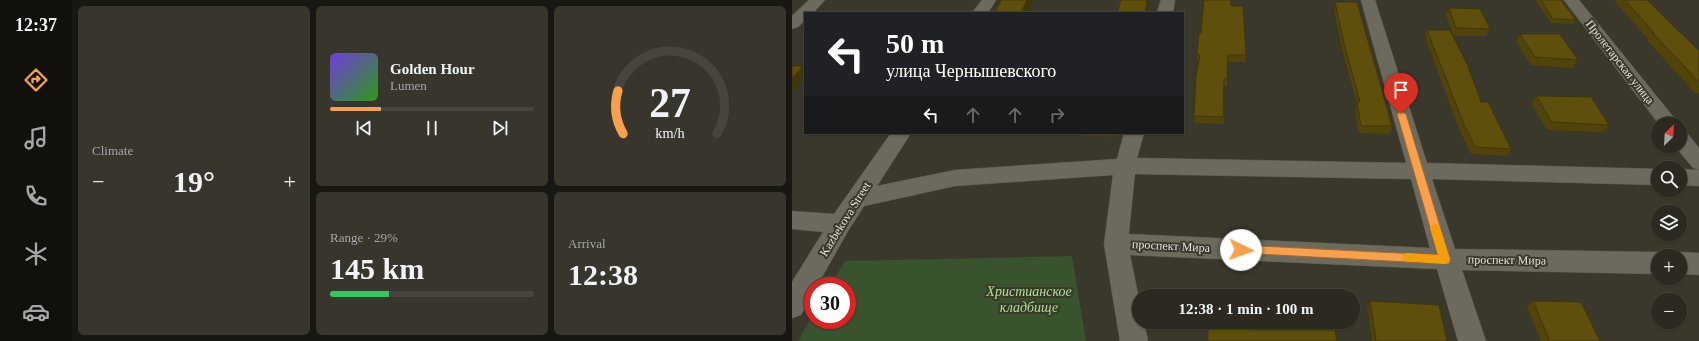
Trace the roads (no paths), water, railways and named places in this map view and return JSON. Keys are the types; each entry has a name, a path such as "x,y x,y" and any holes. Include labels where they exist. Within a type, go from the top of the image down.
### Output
{"street":[{"path":"805,12 818,0"},
{"path":"981,12 989,0"},
{"path":"1165,12 1168,0"},
{"path":"1368,0 1418,171 1472,341"},
{"name":"Пролетарская улица","path":"1571,0 1663,117"},
{"path":"792,24 804,13"},
{"name":"Kazbekova Street","path":"792,306 840,224 900,134"},
{"path":"1134,134 1125,166 1116,244 1134,341"},
{"path":"1687,147 1699,162"},
{"path":"857,199 955,178 1125,166 1651,177"},
{"path":"1687,177 1699,178"},
{"path":"792,220 840,224"},
{"name":"проспект Мира","path":"1116,244 1445,259 1651,263"},
{"path":"1687,263 1699,264"}],"park label":[{"name":"Христианское кладбище","path":"1029,300"}]}
